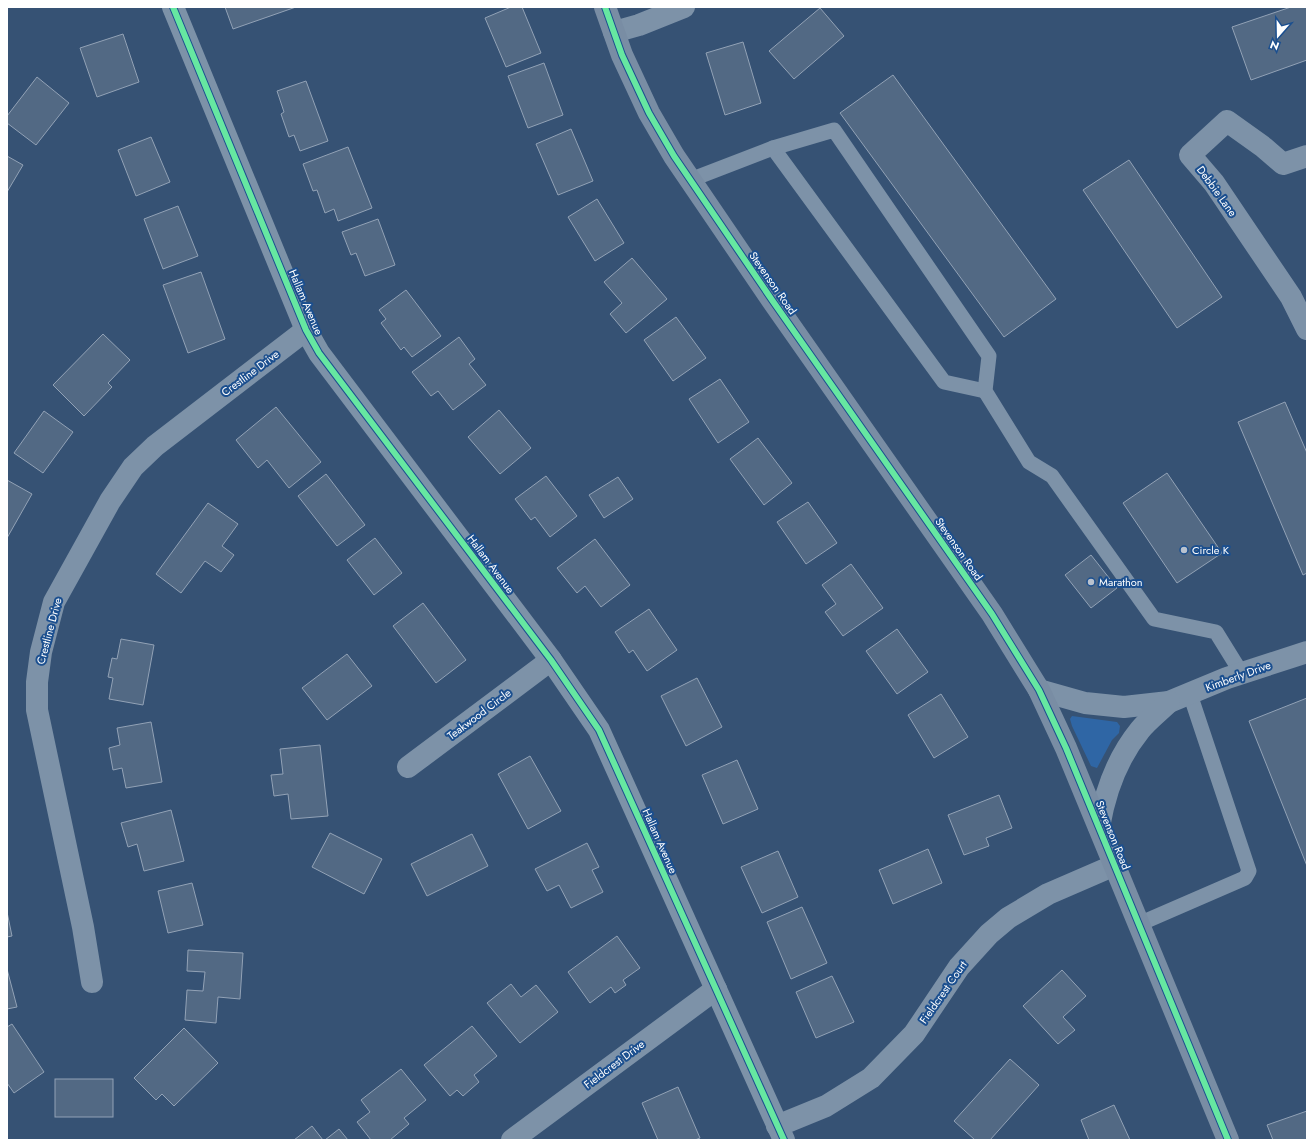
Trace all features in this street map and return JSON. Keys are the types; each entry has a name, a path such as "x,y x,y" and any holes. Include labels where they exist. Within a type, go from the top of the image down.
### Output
{"main road":[{"name":"Stevenson Road","path":"604,7 622,55 649,113 674,156 794,331 992,614 1039,690 1066,748 1099,826 1228,1140"}],"street":[{"name":"Hallam Avenue","path":"173,7 306,330 319,353 551,660 599,730 780,1133"},
{"path":"614,32 639,25 684,7"},
{"name":"Debbie Lane","path":"1307,156 1283,164 1262,146 1226,121 1190,155 1218,190 1291,297 1307,329"},
{"name":"Crestline Drive","path":"92,982 84,927 37,710 36,682 41,652 54,602 110,501 133,467 155,446 306,330"},
{"name":"Kimberly Drive","path":"1039,690 1085,703 1124,707 1170,702 1242,674 1307,652"},
{"name":"Teakwood Circle","path":"408,767 551,660"},
{"name":"Kimberly Drive","path":"1099,826 1102,810 1110,785 1128,747 1140,729 1170,702"},
{"name":"Fieldcrest Court","path":"780,1133 871,1078 914,1034 959,967 989,934 1008,918 1048,894 1115,865"},
{"name":"Fieldcrest Drive","path":"512,1140 716,989"}],"lane":[{"path":"690,180 773,148 834,130 989,356 985,391 1029,462 1052,476 1154,619 1216,632 1242,674"},
{"path":"773,148 944,382 985,391"},
{"path":"1139,924 1245,878 1249,871 1190,694"}],"shaded area":[{"path":"1072,716 1117,722 1120,726 1119,733 1112,740 1097,768 1091,766 1072,726 1070,719"}],"building":[{"path":"225,7 296,7 233,29"},
{"path":"511,7 522,7 541,53 506,67 485,18"},
{"path":"1291,7 1307,7 1307,60 1251,80 1232,27"},
{"path":"820,8 844,36 794,79 769,51"},
{"path":"123,34 139,82 97,97 80,48"},
{"path":"743,42 761,103 725,115 706,53"},
{"path":"544,63 563,115 528,128 508,76"},
{"path":"893,75 1056,299 1004,337 840,113"},
{"path":"37,77 69,103 36,145 7,123 7,116"},
{"path":"306,81 328,141 300,151 294,135 289,137 281,114 284,112 277,91"},
{"path":"571,129 593,181 558,195 536,144"},
{"path":"151,137 170,182 136,196 118,150"},
{"path":"348,147 372,208 338,221 334,209 325,213 317,190 313,191 303,164"},
{"path":"7,156 23,165 7,192"},
{"path":"1129,160 1222,297 1177,328 1083,190"},
{"path":"597,199 624,243 595,261 568,217"},
{"path":"178,206 198,256 163,269 144,219"},
{"path":"378,219 395,265 365,276 356,253 351,255 342,232"},
{"path":"632,258 667,299 626,333 610,314 622,303 604,282"},
{"path":"201,272 225,339 188,353 163,285"},
{"path":"406,290 441,336 412,357 404,347 401,350 381,323 386,319 379,310"},
{"path":"676,317 706,358 673,381 644,340"},
{"path":"103,334 130,360 108,383 112,387 84,416 53,385"},
{"path":"459,337 475,359 469,364 486,385 453,410 438,391 431,396 412,372"},
{"path":"720,379 749,422 718,443 689,399"},
{"path":"1285,402 1307,453 1307,573 1303,575 1238,422"},
{"path":"276,407 321,462 289,488 267,460 258,468 236,440"},
{"path":"499,410 531,448 500,474 468,437"},
{"path":"44,411 73,432 43,473 14,453"},
{"path":"758,438 792,483 764,505 730,459"},
{"path":"1167,473 1222,553 1177,583 1123,503"},
{"path":"326,474 365,525 337,546 298,496"},
{"path":"546,476 577,516 550,537 535,517 531,520 515,499"},
{"path":"618,477 633,499 604,518 589,495"},
{"path":"7,480 32,494 7,538"},
{"path":"808,502 837,543 806,564 777,522"},
{"path":"208,503 238,524 222,546 234,555 221,572 205,561 181,593 156,574"},
{"path":"375,538 402,573 374,595 347,560"},
{"path":"595,539 630,585 601,607 585,586 577,593 557,568"},
{"name":"Marathon","path":"1091,555 1117,588 1091,608 1065,575"},
{"path":"851,564 883,608 843,636 825,612 836,604 822,585"},
{"path":"423,603 466,660 436,683 393,626"},
{"path":"649,609 677,650 647,671 633,650 629,653 615,632"},
{"path":"897,629 928,672 897,694 866,651"},
{"path":"121,639 154,645 143,705 109,699 113,678 108,677 112,658 117,659"},
{"path":"347,654 372,686 327,720 302,688"},
{"path":"697,678 722,727 686,746 661,696"},
{"path":"941,694 968,737 934,758 908,715"},
{"path":"1307,698 1307,866 1249,721"},
{"path":"151,722 162,782 126,788 122,768 113,770 109,748 120,745 117,728"},
{"path":"320,745 328,816 291,819 288,794 274,796 271,775 283,774 280,749"},
{"path":"530,756 561,811 528,829 498,774"},
{"path":"737,760 758,809 723,824 702,775"},
{"path":"999,795 1012,828 986,838 989,846 964,855 948,815"},
{"path":"171,810 184,861 144,871 137,844 128,847 121,823"},
{"path":"330,833 382,859 364,894 312,867"},
{"path":"472,834 488,866 427,896 411,864"},
{"path":"587,843 599,867 592,870 603,892 571,908 559,885 547,891 535,869"},
{"path":"928,849 942,883 893,904 879,870"},
{"path":"778,851 798,897 762,913 741,867"},
{"path":"192,883 203,925 168,933 158,891"},
{"path":"802,907 827,963 791,979 767,922"},
{"path":"7,912 12,936 7,937"},
{"path":"617,936 640,968 623,980 626,985 615,993 611,987 590,1003 568,972"},
{"path":"188,950 243,953 240,999 218,997 216,1023 185,1020 187,990 203,991 205,972 187,971"},
{"path":"7,969 17,1007 7,1009"},
{"path":"1062,970 1086,996 1063,1017 1075,1030 1058,1044 1023,1006"},
{"path":"832,976 854,1022 816,1038 796,992"},
{"path":"511,984 521,997 536,985 558,1012 520,1043 487,1003"},
{"path":"12,1024 44,1072 14,1093 7,1083 7,1027"},
{"path":"472,1026 497,1056 474,1075 479,1082 463,1096 457,1090 450,1096 424,1065"},
{"path":"184,1028 218,1063 174,1106 162,1094 156,1100 134,1078"},
{"path":"1010,1059 1039,1085 990,1140 975,1140 954,1121"},
{"path":"401,1069 426,1100 404,1118 409,1124 390,1140 371,1140 357,1122 370,1112 361,1100"},
{"path":"55,1079 113,1079 113,1117 55,1117"},
{"path":"678,1087 700,1138 695,1140 658,1140 642,1103"},
{"path":"1114,1105 1130,1140 1089,1140 1081,1120"},
{"path":"1307,1111 1307,1140 1273,1140 1267,1125"},
{"path":"312,1126 323,1140 294,1140"},
{"path":"339,1129 348,1140 325,1140"}],"cycle path":[{"path":"173,7 306,330 319,353 551,660 599,730 784,1140"},
{"path":"605,7 622,55 649,113 674,156 772,300 992,614 1039,690 1066,748 1228,1140"}],"place":[{"name":"Circle K","path":"1184,550"},
{"name":"Marathon","path":"1091,582"}]}
